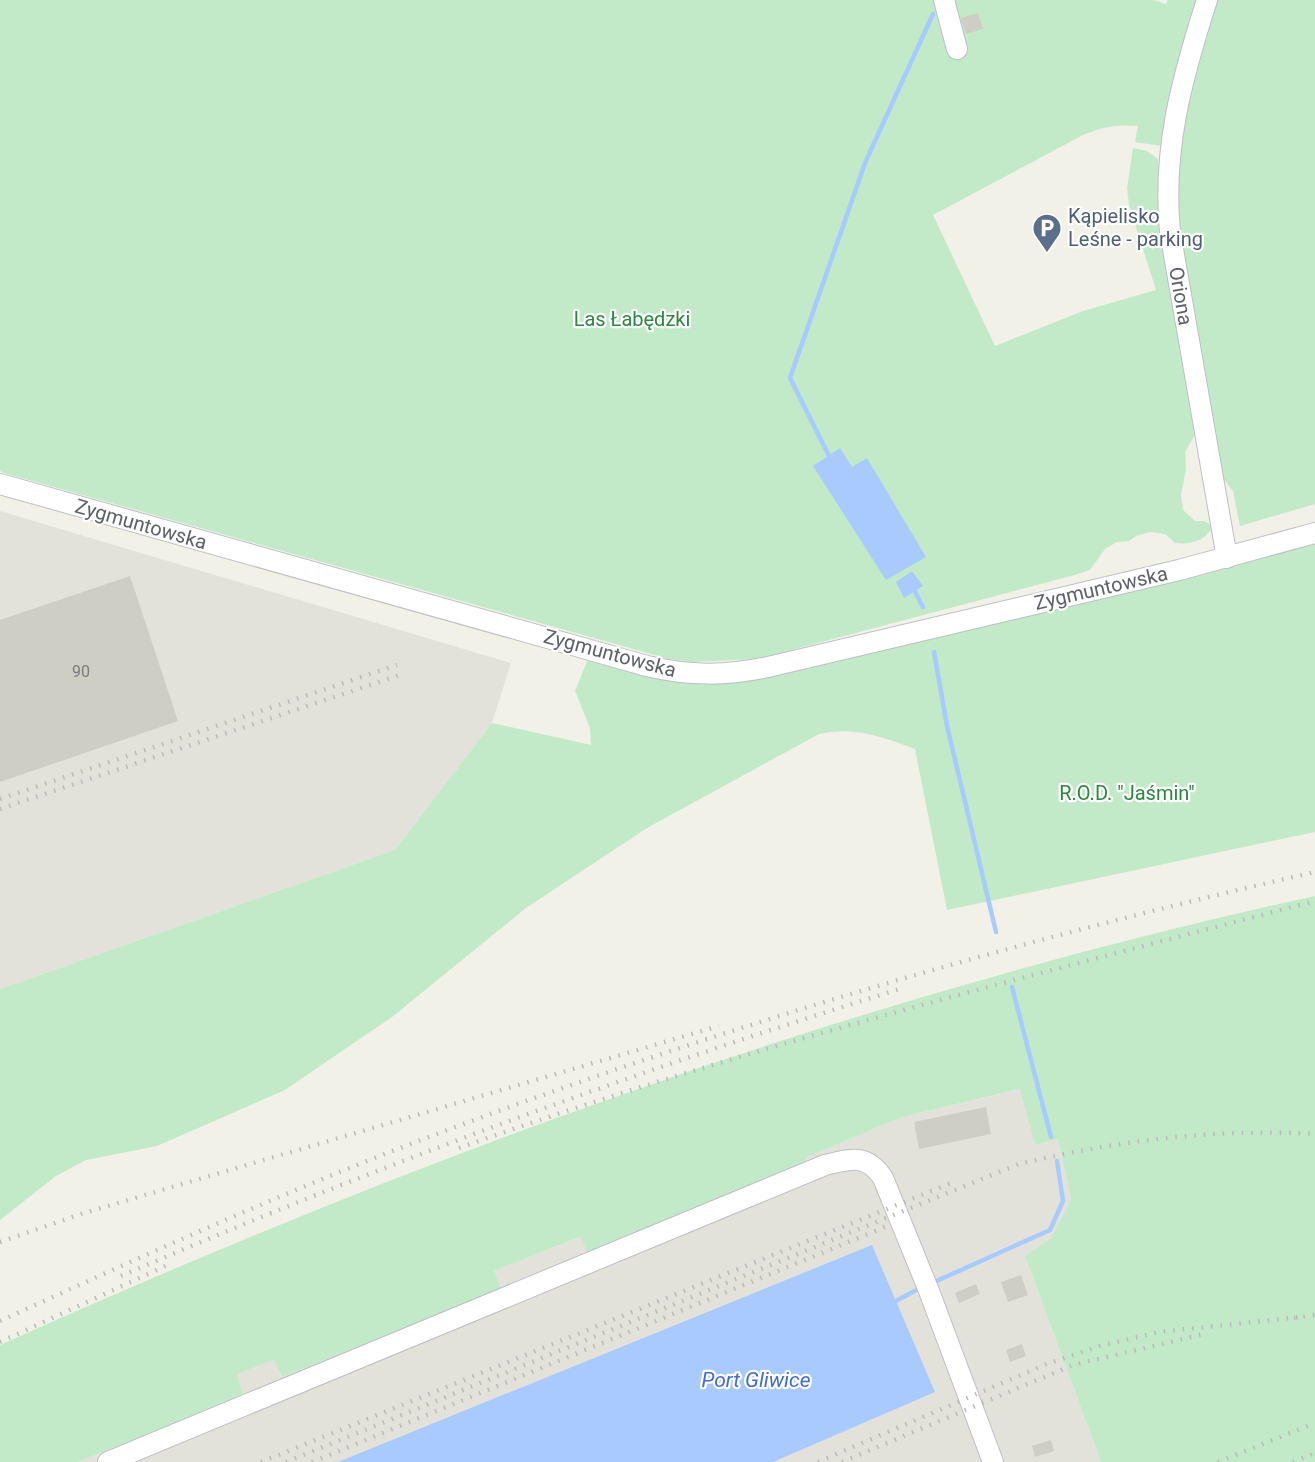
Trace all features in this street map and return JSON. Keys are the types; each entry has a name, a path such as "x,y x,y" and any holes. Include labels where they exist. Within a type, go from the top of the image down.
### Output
{"street":[{"path":"944,0 957,49"},
{"name":"Oriona","path":"1207,0 1184,71 1175,109 1167,196 1170,232 1227,558"},
{"name":"Zygmuntowska","path":"0,484 647,666 688,674 738,673 768,667 1227,558 1315,533"},
{"path":"108,1462 825,1165 848,1160 864,1160 874,1166 883,1178 927,1285 993,1462"}],"shaded area":[{"path":"0,511 511,663 492,723 395,850 0,989"},
{"path":"1021,1089 1035,1145 1058,1139 1071,1199 1051,1238 1025,1256 1101,1462 78,1462 243,1395 237,1374 274,1360 282,1377 501,1289 493,1271 581,1237 588,1253 808,1164 805,1158 902,1117"}],"green space":[{"name":"Las Łabędzki","path":"0,0 1154,0 1166,4 1168,0 1315,0 1315,504 1240,526 1233,491 1221,476 1179,243 1169,147 1135,142 1138,126 1130,125 1095,130 1081,136 933,215 995,346 1083,311 1156,290 1129,205 1127,188 1133,148 1147,151 1158,159 1161,231 1196,433 1185,452 1186,469 1181,495 1183,510 1195,521 1205,521 1213,527 1206,536 1197,541 1175,543 1165,534 1150,532 1136,536 1129,541 1117,542 1105,549 1090,570 1071,576 757,659 692,662 669,659 4,473 0,471"},
{"name":"R.O.D. \"Jaśmin\"","path":"1315,545 1315,832 947,910 915,749 880,737 856,732 819,734 647,828 526,908 392,1017 285,1090 157,1146 86,1160 56,1176 0,1220 0,989 395,850 492,723 591,745 590,728 575,691 589,657 687,682 739,681"},
{"path":"1315,896 1315,1462 1101,1462 1025,1256 1051,1238 1071,1199 1058,1139 1035,1145 1020,1089 902,1117 805,1158 808,1164 588,1253 580,1237 494,1271 501,1289 282,1377 274,1360 237,1374 243,1395 78,1462 0,1462 0,1345 159,1275 482,1146 646,1086 811,1031 977,981 1145,936"}],"water":[{"path":"840,448 852,467 867,458 926,557 886,580 813,466"},
{"path":"912,571 923,586 904,598 896,582"},
{"name":"Port Gliwice","path":"872,1245 935,1392 773,1462 338,1462"}],"building":[{"path":"978,13 983,29 966,34 961,18"},
{"path":"130,576 178,721 0,782 0,620"},
{"path":"986,1107 991,1134 919,1149 914,1122"},
{"path":"1021,1275 1028,1295 1008,1302 1001,1282"},
{"path":"976,1284 980,1294 959,1303 955,1293"},
{"path":"1022,1344 1026,1356 1010,1362 1006,1350"},
{"path":"1051,1440 1054,1451 1035,1457 1032,1446"}],"waterway":[{"path":"831,460 790,378 865,163 933,14"},
{"path":"913,588 923,607"},
{"path":"934,652 947,726 996,932"},
{"path":"1012,987 1051,1137"},
{"path":"932,1283 1050,1230 1063,1201 1057,1161"},
{"path":"892,1303 922,1287"}],"railway":[{"path":"0,799 397,665"},
{"path":"0,809 400,675"},
{"path":"0,1321 325,1178 487,1115 603,1074 720,1035 957,963 1195,900 1315,872"},
{"path":"459,1148 564,1112 777,1046 991,986 1315,901"},
{"path":"121,1276 410,1158 704,1052 903,988"},
{"path":"0,1242 84,1213 719,1026"},
{"path":"286,1462 1019,1164 1092,1149 1166,1138 1240,1133 1315,1134"},
{"path":"261,1462 956,1181"},
{"path":"312,1462 890,1225"},
{"path":"0,1342 172,1263"},
{"path":"1294,1318 1315,1315"},
{"path":"818,1462 1044,1365 1100,1346 1159,1332 1301,1317"},
{"path":"842,1462 1073,1365 1208,1333"},
{"path":"1218,1462 1315,1423"},
{"path":"1293,1462 1315,1453"}],"place":[{"name":"Kąpielisko Leśne - parking","path":"1047,254"}]}
